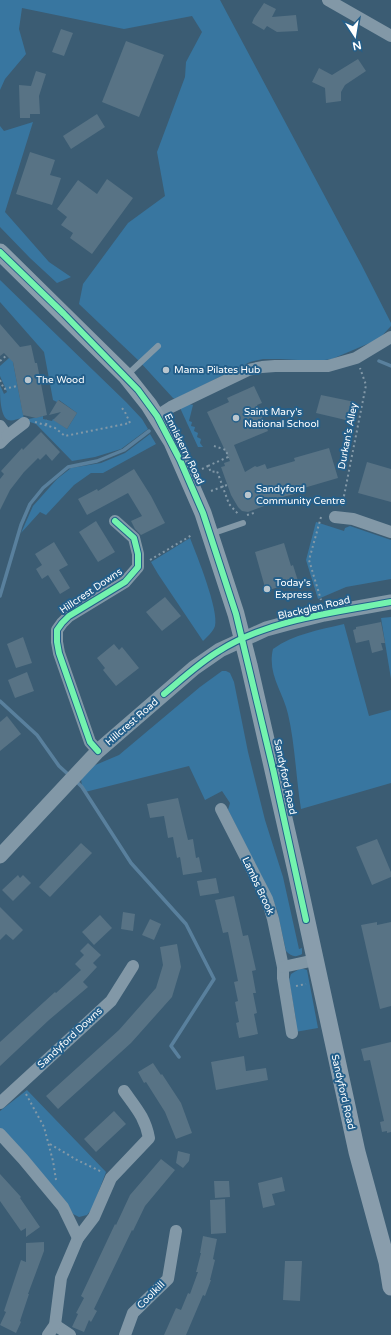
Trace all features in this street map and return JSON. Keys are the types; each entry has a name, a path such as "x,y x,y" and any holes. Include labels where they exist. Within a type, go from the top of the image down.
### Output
{"main road":[{"name":"Enniskerry Road","path":"0,252 61,310 126,376 157,416 180,460 202,513 243,639"},
{"name":"Sandyford Road","path":"243,639 357,1152 387,1262 391,1287"}],"street":[{"path":"328,0 391,36"},
{"path":"157,416 171,407 248,370 276,366 328,366 356,358 391,337"},
{"path":"2,435 24,423"},
{"path":"337,517 353,519 391,532"},
{"path":"115,521 134,538 138,554 138,567"},
{"name":"Hillcrest Downs","path":"98,751 90,742 59,653 56,642 57,630 69,616 125,582 138,567"},
{"name":"Blackglen Road","path":"243,639 266,629 324,614 391,602"},
{"name":"Hillcrest Road","path":"0,856 98,751 194,668 220,650 243,639"},
{"name":"Lambs Brook","path":"221,809 266,899 273,919 283,967 292,1033"},
{"path":"283,967 315,960"},
{"name":"Sandyford Downs","path":"0,1103 110,1000 133,966"},
{"path":"48,1335 55,1325 61,1278 78,1238 94,1217 111,1178 149,1138 147,1126 141,1114 124,1092"},
{"path":"0,1134 63,1207 78,1238"},
{"name":"Coolkill","path":"125,1335 133,1312 168,1279 176,1230"},
{"path":"55,1325 70,1335"}],"lane":[{"path":"126,376 158,346"},
{"path":"210,534 243,523"}],"path":[{"path":"0,361 7,355"},
{"path":"0,380 4,389 17,386"},
{"path":"24,423 30,425 36,422 46,425 55,428 65,436 130,423 122,408"},
{"path":"46,425 47,420"},
{"path":"202,469 228,457 226,450 214,446"},
{"path":"208,466 211,472 217,471 229,504 241,517 243,523"},
{"path":"211,491 227,485"},
{"path":"321,517 309,560 322,600"},
{"path":"138,567 192,535"},
{"path":"285,988 311,983"},
{"path":"20,1085 44,1128 54,1161 58,1188 56,1198"},
{"path":"48,1143 76,1160 97,1169 111,1178"}],"shaded area":[{"path":"0,0 220,0 361,264 391,323 391,326 379,339 332,359 317,361 263,359 250,362 175,399 173,398 139,361 79,304 83,284 128,223 165,196 157,152 185,77 186,62 202,32 192,16 124,29 22,8 19,29 26,54 5,79 0,90"},
{"path":"33,122 5,212 49,262 71,277 57,283 0,227 0,126 4,131"},
{"path":"0,280 126,402 142,419 148,429 121,449 95,457 72,461 36,424 24,420 43,416 43,419 52,421 53,419 67,429 77,413 59,400 57,402 53,400 44,352 0,302"},
{"path":"12,357 24,419 8,420 3,414 1,405 0,385 4,394 7,392 0,376 0,366"},
{"path":"189,404 193,405 189,421 192,422 191,426 195,427 194,431 198,433 197,437 201,439 200,443 203,447 198,447 181,410 181,408"},
{"path":"150,434 156,444 103,473 91,473 74,485 46,515 40,512 21,533 33,506 57,479 71,468 101,463 125,453"},
{"path":"316,522 344,531 345,528 350,526 391,540 391,579 346,587 318,599 306,560"},
{"path":"190,538 207,583 214,608 215,626 203,641 151,562"},
{"path":"391,617 391,679 381,618"},
{"path":"344,624 369,716 391,710 391,783 301,809 288,714 276,683 272,667 273,649 298,636"},
{"path":"222,671 230,673 234,682 248,752 265,820 283,877 299,949 302,948 302,954 297,956 291,955 286,951 277,910 228,810 230,803 222,791 205,800 189,766 85,792 82,787 81,778 93,766 119,755 200,687"},
{"path":"301,968 307,970 318,1028 295,1032 296,1020 289,980 291,974"},
{"path":"27,1090 106,1172 92,1209 87,1215 79,1217 73,1214 67,1203 0,1128 0,1111"}],"building":[{"path":"264,3 276,9 272,17 296,15 298,31 277,32 267,26 264,30 252,23"},
{"path":"61,29 73,33 64,56 52,52"},
{"path":"126,41 164,55 139,117 102,102"},
{"path":"358,59 366,71 345,85 341,92 341,101 326,103 325,88 312,82 319,68 332,75"},
{"path":"36,71 46,74 39,96 40,114 30,114 30,118 20,118 19,85 31,86"},
{"path":"97,114 105,127 71,149 63,136"},
{"path":"30,152 55,160 50,175 61,178 52,205 16,194"},
{"path":"107,179 133,198 92,254 70,238 73,233 61,225 67,217 57,209 78,180 97,194"},
{"name":"The Wood","path":"0,324 20,347 31,345 35,363 37,363 47,415 36,418 23,415 13,362 4,353 0,356"},
{"path":"254,386 262,403 257,405 268,431 234,445 245,472 255,466 257,467 265,464 267,469 295,461 294,458 329,448 338,478 297,490 298,493 279,498 280,500 248,512 242,511 238,507 231,495 221,467 225,466 224,463 230,461 207,412 229,402 227,398"},
{"path":"321,395 355,402 350,421 316,413"},
{"path":"58,400 77,413 67,429 53,420 61,412 49,415"},
{"path":"41,432 60,452 52,461 46,454 40,460 38,458 24,472 10,490 0,510 0,479 4,474 1,471 22,448 23,450"},
{"path":"367,462 391,469 391,502 358,493"},
{"path":"134,469 151,496 165,523 141,535 135,529 131,521 142,516 128,493 87,515 78,499 97,489 98,491"},
{"path":"96,521 115,552 98,562 79,532"},
{"path":"54,542 68,565 59,570 70,588 60,594 48,575 42,579 36,569 42,565 35,554"},
{"path":"284,543 291,566 293,565 298,581 266,591 255,552"},
{"path":"165,597 181,616 162,631 146,612"},
{"path":"381,622 385,643 381,643 383,650 372,653 369,640 356,643 353,630 356,629 356,627"},
{"path":"23,637 32,663 16,668 7,644"},
{"path":"114,644 119,650 122,647 139,668 116,686 103,670 105,668 97,658"},
{"path":"27,672 34,691 15,698 8,680"},
{"path":"7,716 21,734 0,751 0,722"},
{"path":"178,798 188,840 193,839 196,858 199,857 202,872 183,875 180,857 177,858 173,837 168,838 164,816 150,818 147,804"},
{"path":"377,839 391,872 391,877 372,885 356,847"},
{"path":"81,843 92,853 50,897 39,887"},
{"path":"18,875 20,878 23,875 31,883 13,901 2,890"},
{"path":"216,878 219,893 200,896 197,881"},
{"path":"234,896 243,936 248,935 256,970 252,971 256,993 253,993 257,1013 254,1014 258,1034 239,1038 236,1023 239,1022 235,1002 238,1001 234,982 238,981 228,932 223,933 215,900"},
{"path":"0,907 23,930 13,940 6,934 0,940"},
{"path":"123,912 135,914 133,931 121,929"},
{"path":"100,915 112,928 94,945 82,932"},
{"path":"150,919 161,924 154,940 142,935"},
{"path":"377,922 377,925 391,922 391,1006 380,1009 361,925"},
{"path":"88,943 101,955 93,963 97,967 83,982 88,987 49,1020 0,1066 0,1042 81,970 75,964 84,955 80,951"},
{"path":"177,944 181,967 172,997 131,1043 58,1109 46,1096 119,1030 156,988 163,965 160,947"},
{"path":"391,1042 391,1132 387,1133 387,1131 382,1132 380,1122 384,1121 370,1060 364,1061 361,1049"},
{"path":"244,1056 246,1071 266,1068 268,1080 216,1090 211,1062"},
{"path":"153,1063 181,1103 192,1133 176,1139 165,1112 146,1082 144,1083 138,1072"},
{"path":"114,1111 126,1124 96,1152 84,1139"},
{"path":"178,1151 190,1154 189,1161 183,1168 176,1163"},
{"path":"161,1159 175,1170 145,1206 94,1309 97,1311 91,1322 89,1320 84,1332 72,1327 78,1314 76,1313 84,1298 81,1296 130,1195"},
{"path":"0,1174 21,1197 20,1198 40,1227 26,1237 26,1228 21,1231 0,1201"},
{"path":"282,1177 285,1191 272,1194 275,1205 263,1208 258,1183"},
{"path":"214,1181 229,1181 230,1197 215,1198"},
{"path":"225,1199 226,1233 211,1234 210,1200"},
{"path":"203,1236 217,1239 211,1280 205,1296 203,1295 186,1335 164,1335 176,1308 181,1310 188,1293 190,1294 198,1272 196,1272 201,1253"},
{"path":"44,1242 44,1251 28,1294 20,1321 21,1322 16,1333 0,1325 6,1312 4,1311 21,1260 26,1262 26,1243"},
{"path":"285,1261 302,1261 300,1301 283,1300"}],"waterway":[{"path":"379,361 391,366"},
{"path":"0,596 21,525 30,504 43,488 68,467 97,461 124,450 149,431"},
{"path":"0,701 37,735 59,766 70,776"},
{"path":"76,781 82,787 131,863 186,924 214,979 171,1046 179,1057"}],"cycle path":[{"path":"0,252 64,314 138,390 157,416 180,460 203,513 236,614 273,769 306,920"},
{"path":"98,751 90,742 59,653 57,630 69,616 125,582 138,567 138,554 134,538 115,521"},
{"path":"164,694 191,671 219,651 238,640 258,632 302,619 391,602"}],"place":[{"name":"Mama Pilates Hub","path":"166,370"},
{"name":"The Wood","path":"28,380"},
{"name":"Saint Mary's National School","path":"236,418"},
{"name":"Sandyford Community Centre","path":"248,495"},
{"name":"Today's Express","path":"267,589"}]}
